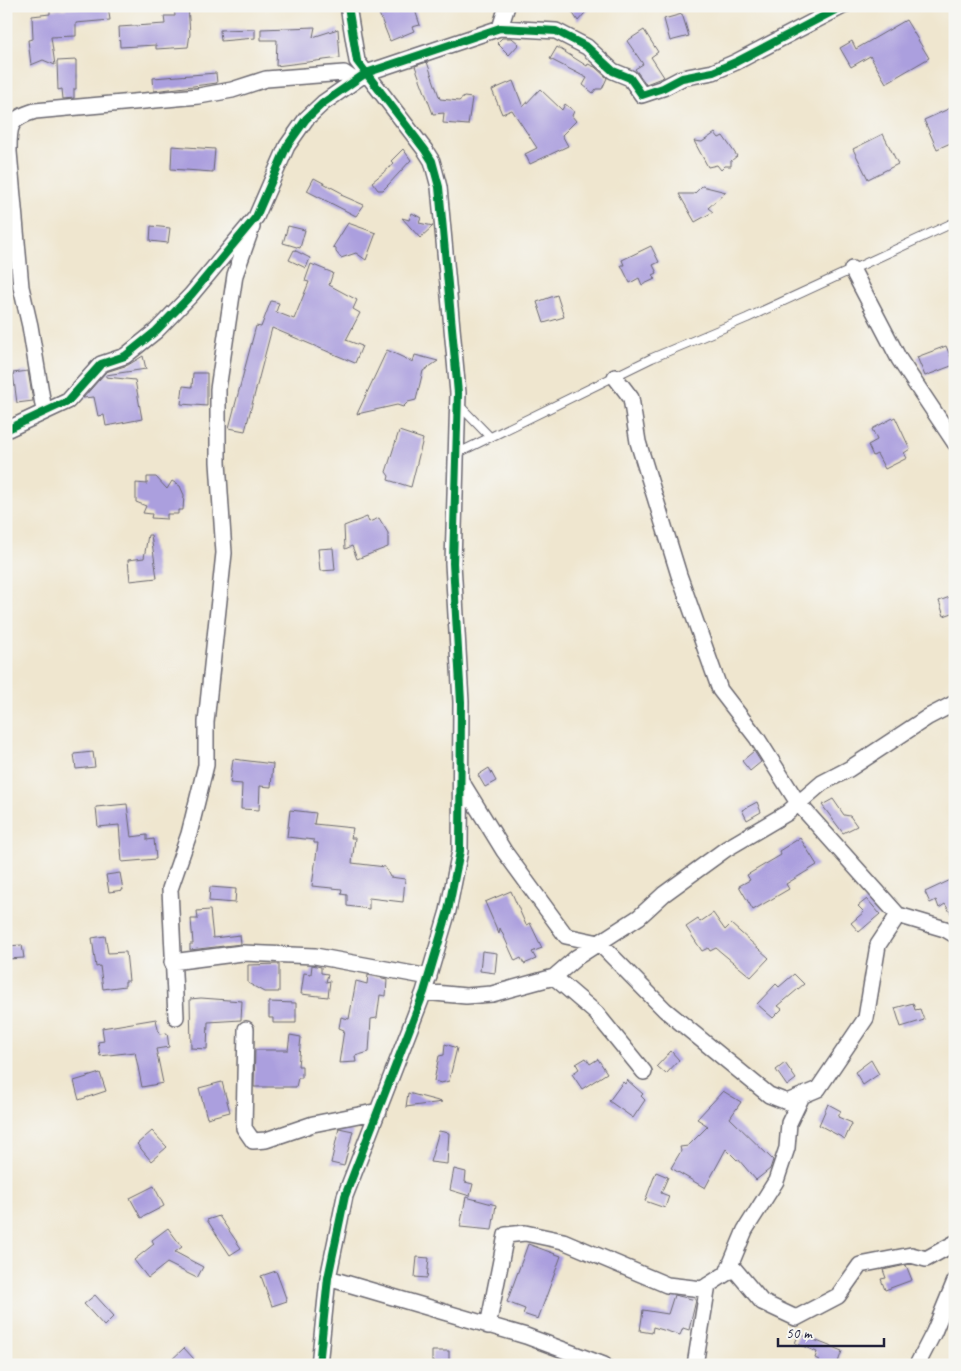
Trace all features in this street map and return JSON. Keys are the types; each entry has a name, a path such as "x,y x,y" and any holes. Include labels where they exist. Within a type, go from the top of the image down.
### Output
{"street":[{"path":"319,1365 328,1278 345,1196 424,992 448,911 460,851 461,702 453,563 458,404 439,186 432,161 425,150 360,76 348,6"},
{"path":"500,28 507,6"},
{"path":"176,1017 170,889 189,834 206,765 206,722 224,553 218,462 218,389 235,275 256,217 287,146 323,103 360,76 500,28 556,31 587,47 613,70 630,78 642,95 664,88 682,78 712,72 736,62 843,6"},
{"path":"44,411 30,326 21,287 9,152 10,125 15,119 35,111 199,96 232,90 266,79 344,73 360,76"},
{"path":"6,430 44,411 68,402 101,364 126,356 156,331 191,295 256,217"},
{"path":"852,269 899,359 955,443"},
{"path":"615,377 630,398 641,451 679,575 720,690 757,738 798,803 898,915 953,931"},
{"path":"424,992 466,996 492,994 554,977 577,957 639,917 664,894 726,849 787,813 822,783 848,769 928,716 955,703"},
{"path":"461,780 504,852 566,936 599,943 665,1010 769,1095 787,1102 818,1089 866,1018 878,946 898,915"},
{"path":"172,962 242,953 315,956 429,976"},
{"path":"554,977 596,1013 644,1072"},
{"path":"246,1029 244,1128 253,1142 266,1140 313,1124 379,1111"},
{"path":"488,1326 506,1236 525,1233 563,1241 667,1286 702,1289 727,1273 745,1230 776,1181 787,1148 789,1123 802,1096"},
{"path":"730,1265 762,1302 796,1318 838,1296 860,1265 910,1255 926,1260 955,1243"},
{"path":"328,1278 526,1336 604,1365"},
{"path":"917,1365 934,1332 955,1282"},
{"path":"695,1365 708,1286"}],"lane":[{"path":"456,454 652,358 747,318 955,222"},
{"path":"458,404 490,437"}],"building":[{"path":"79,6 108,6 110,20 76,23 76,36 51,37 55,65 43,60 31,65 28,40 33,39 32,16 50,14 50,10 80,8"},
{"path":"174,6 188,6 190,34 188,47 156,49 156,45 120,47 119,27 165,24 164,16 175,16"},
{"path":"383,6 398,6 399,12 414,7 420,25 412,27 414,31 390,41 378,11 381,9 385,15"},
{"path":"568,6 591,6 578,21"},
{"path":"682,14 689,36 670,41 664,19"},
{"path":"906,20 929,58 886,83 870,56 851,67 840,48 852,41 856,49"},
{"path":"315,27 313,37 338,29 340,58 276,66 277,40 261,40 261,29"},
{"path":"255,29 255,38 221,41 220,30"},
{"path":"644,30 658,52 651,57 664,77 646,84 635,69 643,64 627,41"},
{"path":"502,38 512,38 519,44 509,55 497,43"},
{"path":"557,47 587,66 588,64 595,67 607,78 602,89 596,89 593,93 583,85 587,78 550,59"},
{"path":"76,60 76,89 74,89 74,98 63,99 62,89 58,90 57,61"},
{"path":"427,62 440,99 459,101 464,97 472,98 468,125 443,123 444,113 433,114 415,66"},
{"path":"216,73 217,83 154,91 153,78"},
{"path":"513,81 523,107 540,89 562,110 565,104 574,111 572,116 576,121 562,135 568,146 530,164 525,154 537,148 512,110 502,114 492,90"},
{"path":"955,106 955,141 937,149 924,120"},
{"path":"715,133 719,138 723,136 737,156 731,161 731,166 725,166 721,170 717,165 708,167 694,141 702,142"},
{"path":"883,134 898,164 868,179 853,149"},
{"path":"172,146 215,149 213,172 171,169"},
{"path":"403,149 411,160 383,190 378,190 372,182 394,164 391,161"},
{"path":"314,178 342,193 341,195 364,205 356,216 307,191"},
{"path":"702,186 726,192 708,208 713,212 695,222 679,194 694,194"},
{"path":"412,213 421,218 419,223 433,226 420,238 402,218 409,220"},
{"path":"348,223 376,233 366,260 356,253 341,258 336,252 336,248 333,247"},
{"path":"151,226 170,228 168,243 150,241"},
{"path":"288,226 305,230 300,248 283,243"},
{"path":"651,246 659,262 653,265 657,273 653,275 655,279 642,285 639,278 630,283 621,265 624,265 622,260"},
{"path":"294,250 310,258 306,268 289,260"},
{"path":"311,264 333,273 329,285 357,300 353,309 360,313 346,340 362,346 355,363 272,328 245,431 229,428 256,326 261,327 271,301 279,303 276,312 294,319 309,282 305,281"},
{"path":"557,295 564,317 544,323 537,302"},
{"path":"946,346 954,365 925,376 917,357"},
{"path":"387,350 413,362 415,355 438,361 423,371 416,400 408,402 403,407 397,405 357,414"},
{"path":"143,356 146,369 106,375 106,377 135,380 142,419 106,426 104,415 98,416 94,397 83,398 106,372 128,365"},
{"path":"28,371 33,401 17,403 13,373"},
{"path":"193,373 207,373 207,406 181,404 183,386 192,387"},
{"path":"895,417 910,449 904,453 907,458 885,469 877,454 873,456 868,445 877,440 872,429"},
{"path":"399,431 423,439 411,487 388,480 389,476 386,472"},
{"path":"147,477 156,477 167,489 172,481 180,486 184,495 183,510 178,510 178,514 167,514 167,519 151,518 152,514 143,513 146,506 136,502 136,483 147,484"},
{"path":"367,517 369,522 379,518 388,533 388,547 357,559 352,546 345,549 344,526"},
{"path":"148,535 151,535 157,578 130,581 128,560 144,558"},
{"path":"333,548 335,570 320,571 318,549"},
{"path":"955,595 955,612 944,616 939,601"},
{"path":"754,751 761,762 750,771 742,761"},
{"path":"93,752 95,767 76,769 74,754"},
{"path":"233,759 273,764 271,787 260,786 259,810 241,809 242,784 230,783"},
{"path":"489,768 496,781 485,787 478,775"},
{"path":"833,799 844,815 850,816 857,826 843,833 822,805"},
{"path":"757,802 761,812 747,820 742,810"},
{"path":"127,804 131,837 147,835 147,840 154,839 156,859 122,862 119,825 98,827 96,807"},
{"path":"290,810 316,813 314,824 353,828 351,838 355,838 352,863 385,867 390,877 405,879 403,902 369,898 369,909 347,906 347,895 341,894 342,889 312,886 318,843 314,843 314,840 287,837"},
{"path":"800,838 817,865 786,884 789,889 753,910 739,886 750,880 747,875 781,855 779,851"},
{"path":"120,873 123,890 109,892 106,875"},
{"path":"955,878 955,920 945,904 939,908 936,900 930,903 925,892"},
{"path":"210,887 236,889 235,903 209,901"},
{"path":"511,891 526,925 530,923 542,948 532,952 536,959 524,964 521,958 515,961 500,928 499,934 485,902"},
{"path":"867,899 880,914 859,932 851,923 864,912 858,906"},
{"path":"210,910 213,938 240,935 241,944 190,950 190,944 193,944 191,919 198,919 197,911"},
{"path":"713,913 725,930 731,924 769,958 751,977 716,948 710,951 708,948 702,951 686,927 698,919 700,922"},
{"path":"105,936 108,953 126,952 129,981 125,981 125,986 103,989 100,966 96,967 92,938"},
{"path":"22,945 24,958 7,959 6,946"},
{"path":"482,951 497,953 495,973 480,971"},
{"path":"279,964 279,992 264,992 248,983 248,965"},
{"path":"312,965 321,967 321,973 328,974 326,982 330,981 328,997 301,994 304,973 311,974"},
{"path":"794,974 804,984 778,1006 782,1009 773,1018 757,1004 776,984 779,987"},
{"path":"368,975 387,979 386,996 380,995 377,1018 371,1019 369,1052 355,1056 356,1062 339,1063 344,1030 339,1028 341,1017 349,1019 356,981 367,984"},
{"path":"190,999 242,1001 241,1020 208,1022 207,1049 191,1048"},
{"path":"269,1002 296,1003 296,1023 273,1023 273,1018 269,1018"},
{"path":"913,1003 915,1010 920,1009 924,1020 901,1027 895,1008"},
{"path":"156,1019 159,1034 167,1033 169,1047 156,1049 163,1083 142,1087 135,1052 100,1056 98,1042 104,1041 102,1028"},
{"path":"290,1035 301,1037 298,1066 302,1066 302,1078 298,1078 296,1087 254,1087 255,1050 288,1050"},
{"path":"445,1044 457,1048 449,1081 441,1083 434,1081 439,1056 444,1055"},
{"path":"671,1051 679,1060 666,1074 657,1066"},
{"path":"586,1058 590,1064 598,1059 607,1073 582,1089 572,1074 579,1069 576,1064"},
{"path":"871,1060 879,1074 863,1085 855,1072"},
{"path":"785,1063 796,1079 787,1086 776,1070"},
{"path":"100,1073 106,1091 79,1100 74,1081"},
{"path":"627,1080 643,1094 641,1096 645,1100 633,1118 609,1101 623,1082 625,1084"},
{"path":"222,1082 230,1112 207,1118 199,1088"},
{"path":"723,1091 741,1102 730,1118 773,1160 770,1169 756,1180 738,1159 726,1149 705,1188 671,1168 681,1151 680,1147 688,1146 708,1126 697,1119"},
{"path":"408,1093 442,1102 406,1107"},
{"path":"828,1104 841,1111 838,1117 852,1123 845,1139 819,1125"},
{"path":"339,1128 353,1131 344,1166 331,1163"},
{"path":"152,1131 167,1147 151,1161 137,1144"},
{"path":"439,1131 449,1133 447,1164 430,1162"},
{"path":"454,1169 466,1172 465,1182 473,1184 470,1196 450,1190"},
{"path":"656,1172 668,1177 661,1193 669,1196 665,1208 645,1201"},
{"path":"154,1186 164,1206 141,1218 130,1198"},
{"path":"466,1197 496,1205 492,1230 460,1227"},
{"path":"219,1216 241,1248 230,1255 207,1220"},
{"path":"168,1228 182,1247 175,1252 203,1267 197,1278 167,1263 148,1278 134,1260 154,1244 152,1240"},
{"path":"528,1244 561,1256 538,1319 523,1314 525,1309 507,1302"},
{"path":"417,1257 429,1258 427,1278 415,1277"},
{"path":"906,1265 912,1280 885,1290 881,1279 886,1278 883,1270"},
{"path":"276,1271 287,1301 272,1306 261,1276"},
{"path":"95,1295 114,1316 104,1326 84,1304"},
{"path":"674,1295 696,1300 689,1330 683,1328 680,1335 653,1327 652,1333 640,1331 643,1310 668,1314"},
{"path":"799,1334 842,1351 837,1365 817,1365 819,1360 815,1358 817,1352 795,1343"},
{"path":"184,1348 194,1359 187,1365 166,1365"},
{"path":"432,1351 449,1351 449,1362 432,1362"}],"cycle path":[{"path":"319,1365 328,1278 345,1196 424,992 448,911 460,851 461,702 453,563 458,393 439,187 432,161 425,150 357,61 348,6"},
{"path":"6,430 68,401 101,364 125,356 156,331 191,295 256,217 287,146 306,119 323,103 366,73 500,28 556,31 587,47 613,71 630,78 642,95 663,88 682,78 713,72 736,62 843,6"}]}
